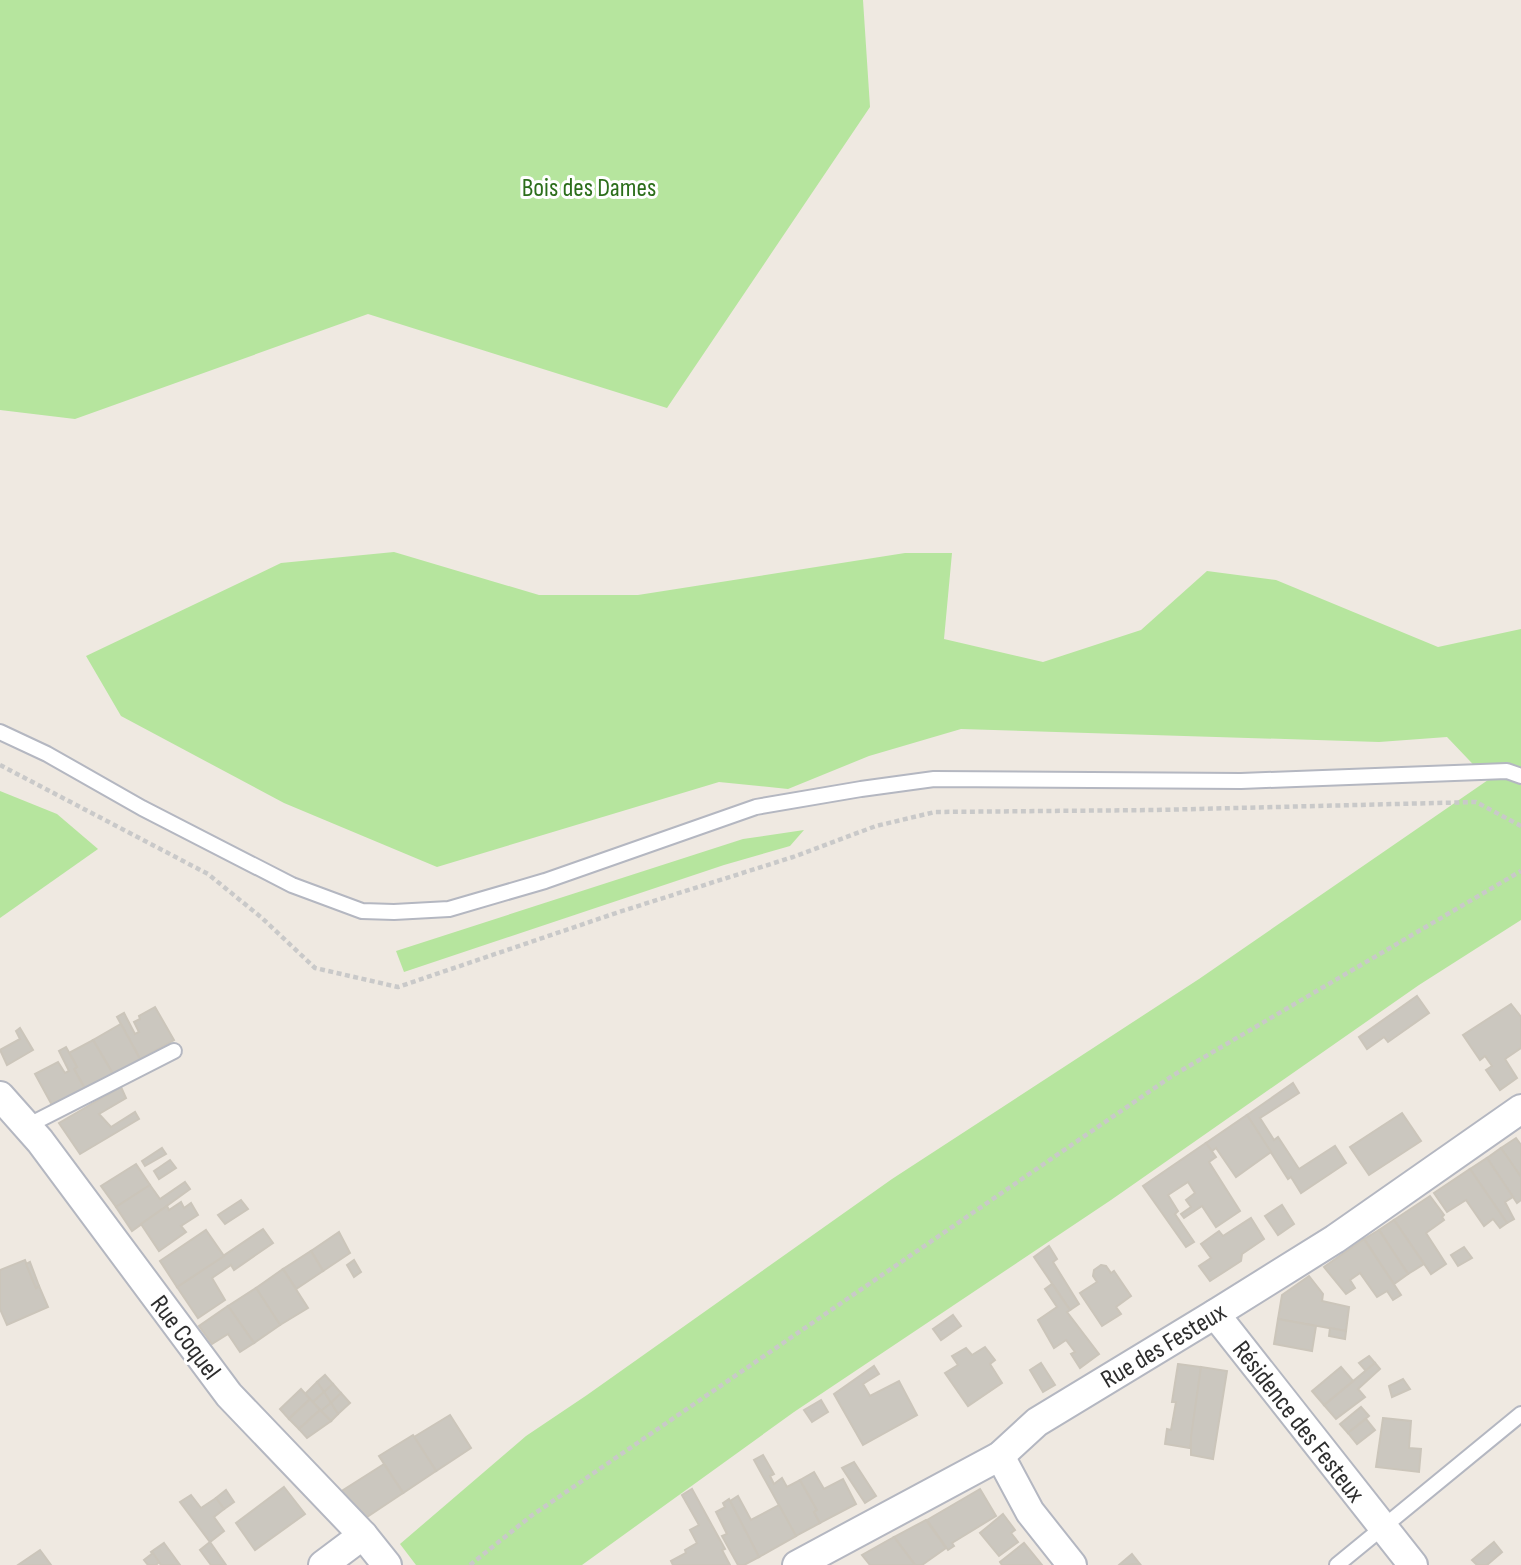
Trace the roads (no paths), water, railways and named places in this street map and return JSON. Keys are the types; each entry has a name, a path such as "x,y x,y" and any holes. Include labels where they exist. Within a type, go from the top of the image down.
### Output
{"street":[{"name":"Rue Coquel","path":"0,1097 40,1141 229,1395 363,1535 387,1565"},
{"name":"Rue des Festeux","path":"797,1565 1000,1457 1037,1422 1335,1238 1521,1109"},
{"name":"Résidence des Festeux","path":"1215,1314 1413,1565"},
{"path":"1000,1457 1030,1512 1072,1565"},
{"path":"323,1565 363,1535"}],"lane":[{"path":"0,732 47,754 142,808 292,886 362,911 394,912 461,906 545,881 756,807 922,781 1241,780 1507,771 1521,776"},
{"path":"27,1126 174,1051"},
{"name":"Résidence des Festeux","path":"1337,1565 1521,1414"}],"park label":[{"name":"Bois des Dames","path":"589,187"}]}
